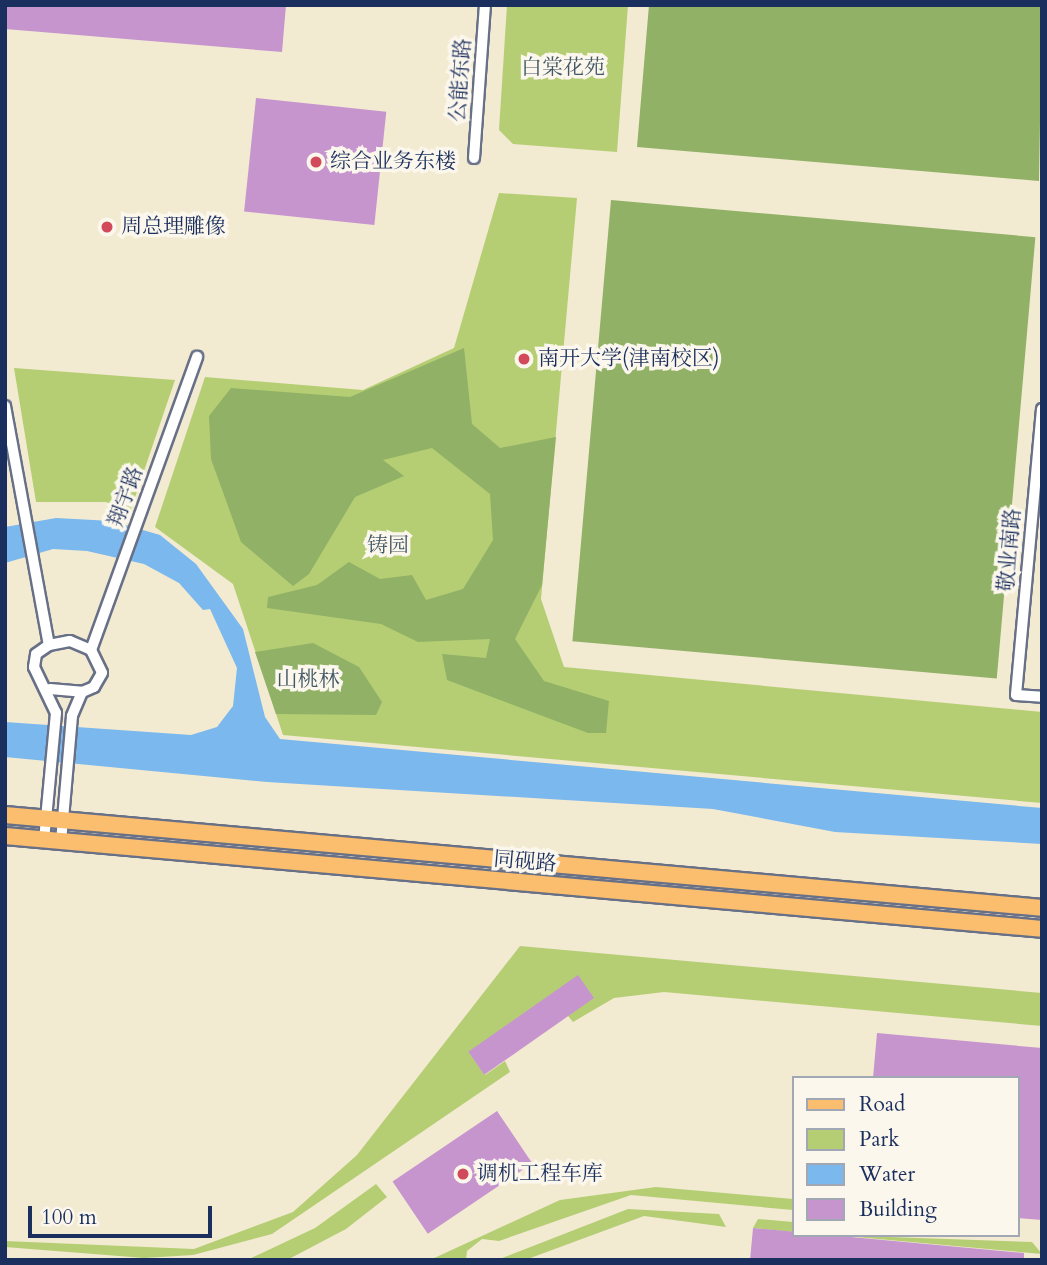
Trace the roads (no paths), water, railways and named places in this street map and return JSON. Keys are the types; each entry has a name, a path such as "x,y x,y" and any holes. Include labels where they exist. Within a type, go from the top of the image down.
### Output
{"main road":[{"name":"同砚路","path":"5,815 1042,908"},
{"name":"同砚路","path":"5,836 1042,929"}],"street":[{"name":"公能东路","path":"474,158 485,5"},
{"name":"翔宇路","path":"91,650 197,358"},
{"path":"5,406 49,645"},
{"name":"敬业南路","path":"1042,409 1016,695 1042,697"},
{"path":"44,840 56,713 50,689 34,667 36,654 49,645 70,642 91,650 100,680 82,692 72,716 61,842"},
{"path":"50,689 82,692"}],"water":[{"path":"56,518 112,521 160,535 196,564 243,629 265,717 280,739 1042,808 1042,844 835,832 713,809 267,782 5,757 5,722 191,735 217,727 233,706 237,668 210,609 203,610 179,583 144,564 87,551 53,549 5,563 5,527"}],"place":[{"name":"综合业务东楼","path":"316,162"},
{"name":"周总理雕像","path":"107,227"},
{"name":"南开大学(津南校区)","path":"524,359"},
{"name":"调机工程车库","path":"463,1174"}],"park label":[{"name":"白棠花苑","path":"563,68"},
{"name":"铸园","path":"388,546"},
{"name":"山桃林","path":"308,680"}]}
